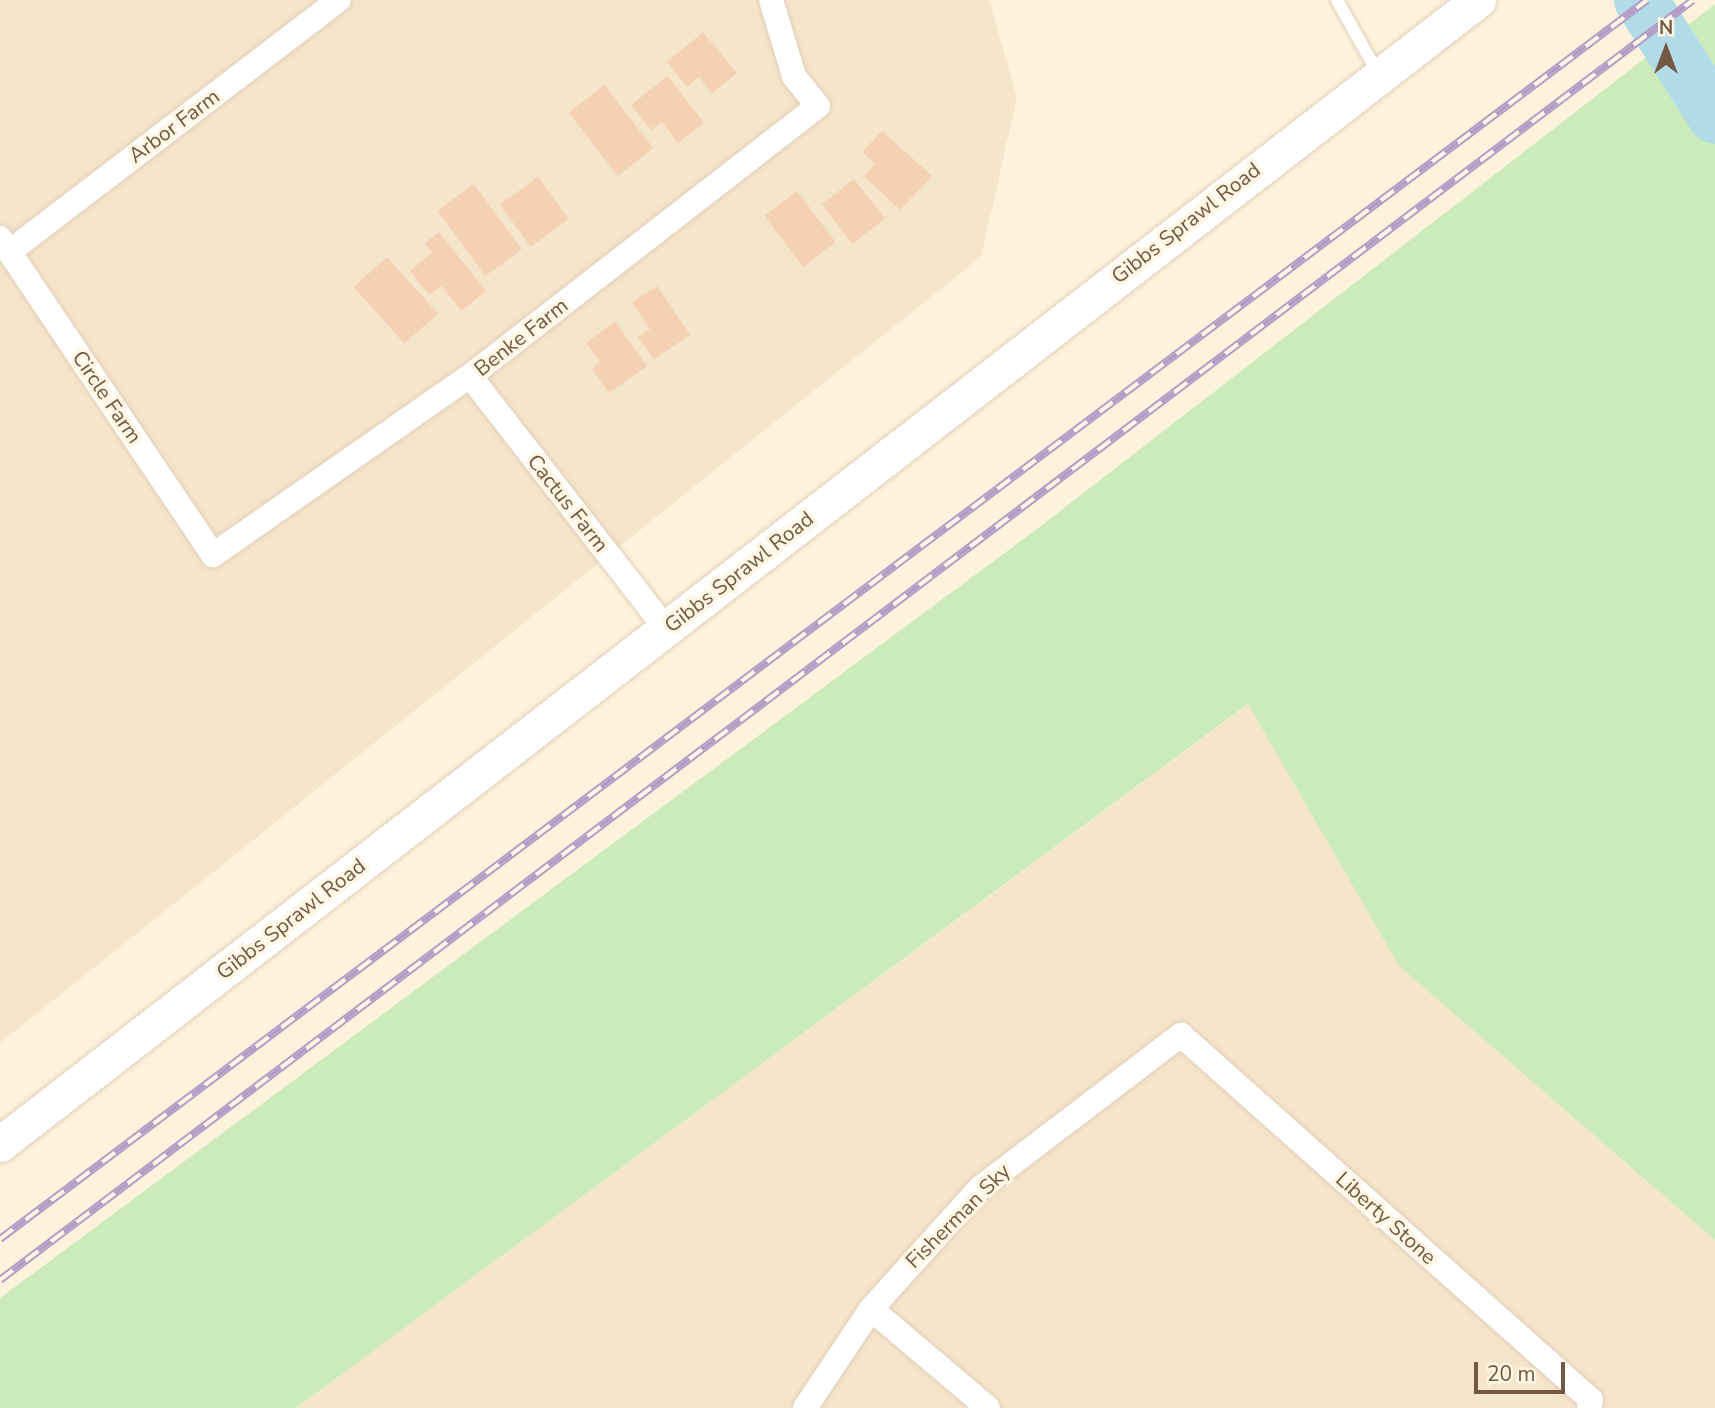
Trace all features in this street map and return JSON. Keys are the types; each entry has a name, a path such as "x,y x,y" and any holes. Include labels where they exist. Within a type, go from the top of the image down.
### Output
{"main road":[{"name":"Gibbs Sprawl Road","path":"0,1144 1478,0"}],"street":[{"name":"Arbor Farm","path":"4,245 339,0"},
{"name":"Benke Farm","path":"213,555 471,376 818,106 794,76 771,0"},
{"name":"Circle Farm","path":"4,245 213,555"},
{"name":"Cactus Farm","path":"471,376 666,629"},
{"name":"Fisherman Sky","path":"805,1408 872,1309 980,1188 1181,1035"},
{"name":"Liberty Stone","path":"1181,1035 1590,1404"},
{"path":"872,1309 988,1408"}],"lane":[{"path":"1337,0 1380,75"}],"shaded area":[{"path":"0,0 989,0 1017,97 981,257 0,1043"},
{"path":"1249,704 1399,966 1715,1240 1715,1408 296,1408"}],"green space":[{"path":"1715,4 1715,1240 1399,966 1248,704 296,1408 0,1408 0,1298 1033,532"}],"building":[{"path":"703,32 737,73 712,93 699,77 687,87 667,62"},
{"path":"668,76 704,123 678,143 662,122 651,130 631,105"},
{"path":"604,85 653,148 618,176 569,113"},
{"path":"882,131 932,176 900,210 864,176 875,164 862,152"},
{"path":"538,177 569,219 531,247 500,205"},
{"path":"854,179 885,218 852,244 822,204"},
{"path":"474,184 522,250 485,276 438,210"},
{"path":"797,191 836,242 803,267 764,216"},
{"path":"439,232 486,291 461,311 442,286 429,295 410,271 432,253 425,243"},
{"path":"387,257 438,313 404,344 354,287"},
{"path":"657,286 690,335 654,359 638,337 650,329 632,302"},
{"path":"615,321 647,366 609,393 592,369 600,362 586,343"}],"waterway":[{"path":"1641,0 1715,117"}],"railway":[{"path":"0,1239 1647,0"},
{"path":"0,1280 1693,0"}]}
